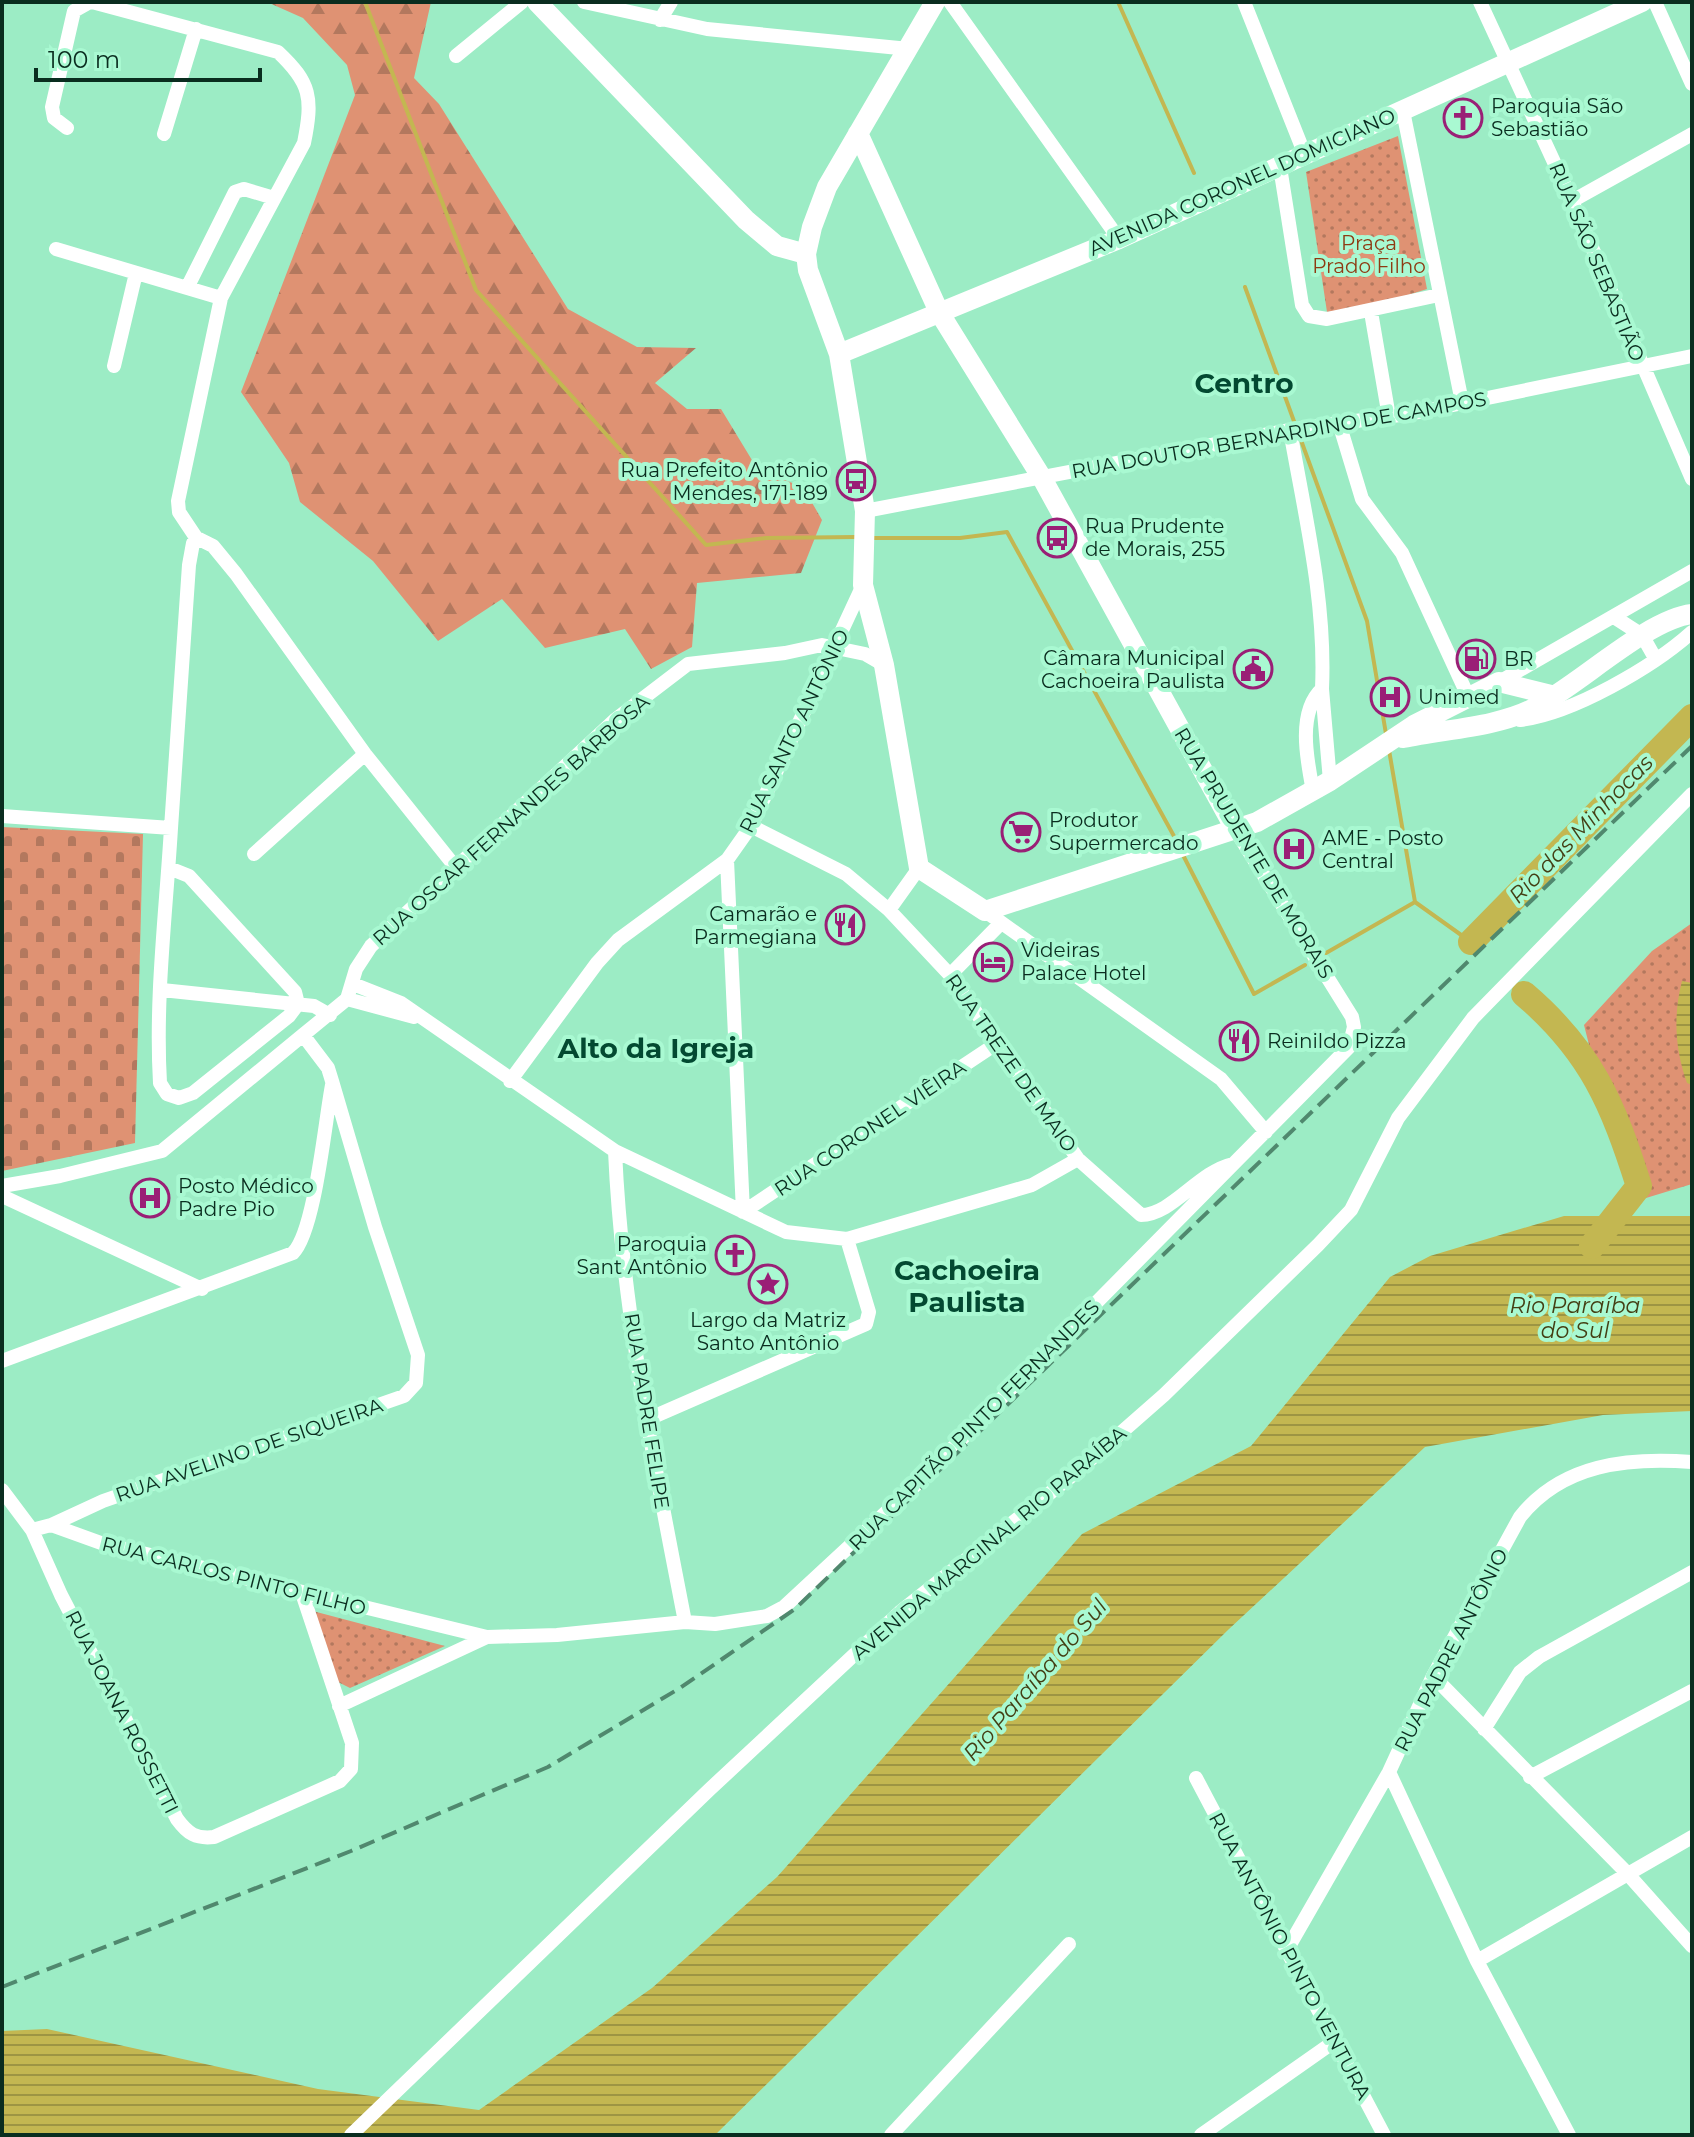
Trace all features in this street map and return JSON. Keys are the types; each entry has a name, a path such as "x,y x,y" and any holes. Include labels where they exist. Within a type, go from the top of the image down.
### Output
{"main road":[{"path":"537,2 746,220 777,246 806,254"},
{"path":"935,2 820,202 806,254 811,282 839,354 865,511 863,585 884,665 919,868 992,918 1267,817 1322,786 1414,725 1485,688 1559,694"},
{"name":"AVENIDA CORONEL DOMICIANO","path":"839,354 1119,239 1642,2"},
{"name":"RUA PRUDENTE DE MORAIS","path":"858,133 939,312 1042,478 1235,829"},
{"path":"1395,740 1502,720 1559,694 1664,624 1692,614"},
{"path":"1485,688 1502,720"}],"street":[{"path":"67,128 54,118 52,107 74,11 91,2 278,52 298,72 308,88 310,115 304,143 221,298 178,501 179,512 197,539 213,546 236,574 365,754 457,869"},
{"path":"456,56 522,2"},
{"path":"584,2 660,20 736,33 909,49"},
{"path":"660,20 671,2"},
{"path":"950,2 1119,239"},
{"path":"1244,2 1305,155"},
{"name":"RUA SÃO SEBASTIÃO","path":"1480,2 1572,201 1692,479"},
{"path":"1655,2 1692,84"},
{"path":"164,134 196,29"},
{"path":"1403,111 1462,402"},
{"path":"1572,201 1692,134"},
{"path":"1280,167 1305,311 1317,319 1327,319 1439,295"},
{"path":"188,286 235,192 244,189 274,198"},
{"path":"56,249 221,298"},
{"path":"114,366 136,273"},
{"path":"1371,312 1389,417"},
{"name":"RUA DOUTOR BERNARDINO DE CAMPOS","path":"865,511 1290,430 1389,417 1692,356"},
{"path":"1339,423 1362,499 1402,553 1485,688 1692,571"},
{"path":"1290,430 1316,567 1324,645 1322,786"},
{"path":"197,539 189,565 171,828 160,1083 167,1094 179,1098 193,1093 289,1016 298,1004"},
{"path":"1674,582 1692,588"},
{"name":"RUA SANTO ANTÔNIO","path":"510,1081 597,963 618,940 727,860 751,826 863,585"},
{"path":"1614,617 1642,635 1655,658"},
{"path":"1502,720 1560,712 1590,698 1692,632"},
{"name":"RUA OSCAR FERNANDES BARBOSA","path":"347,999 356,969 371,946 616,719 688,664 836,645 865,654 884,665"},
{"path":"1322,689 1308,707 1307,760 1322,786"},
{"path":"254,854 365,754"},
{"name":"AVENIDA MARGINAL RIO PARAÍBA","path":"351,2135 421,2064 697,1801 900,1612 1074,1474 1141,1415 1318,1245 1351,1210 1398,1118 1473,1018 1692,794"},
{"path":"2,816 171,828"},
{"name":"RUA TREZE DE MAIO","path":"751,826 846,874 889,910 950,975 1078,1159 1137,1212 1151,1214 1206,1174 1234,1164"},
{"name":"RUA PRUDENTE DE MORAIS","path":"1235,829 1352,1017"},
{"path":"727,860 743,1212"},
{"path":"169,868 189,876 295,992 298,1004"},
{"path":"889,910 919,868"},
{"path":"950,975 992,918 1221,1079 1266,1132"},
{"path":"353,984 388,995 615,1151 786,1232 847,1239 1032,1185 1078,1159"},
{"path":"162,990 314,1006 330,1015"},
{"path":"2,1186 60,1176 162,1151 347,999 426,1021"},
{"name":"RUA CAPITÃO PINTO FERNANDES","path":"487,1637 557,1635 685,1622 715,1624 767,1616 796,1597 922,1479 1349,1047 1353,1037 1352,1017"},
{"path":"2,1361 283,1260 301,1245 332,1081 328,1068 303,1035"},
{"name":"RUA CORONEL VIÊIRA","path":"743,1212 996,1044"},
{"name":"RUA AVELINO DE SIQUEIRA","path":"51,1525 103,1501 404,1396 416,1383 418,1355 375,1227 332,1081"},
{"name":"RUA PADRE FELIPE","path":"615,1151 617,1208 646,1420 685,1622"},
{"path":"2,1196 202,1289"},
{"path":"646,1420 866,1324 869,1312 847,1239"},
{"name":"RUA PADRE ANTÔNIO","path":"1288,1948 1389,1772 1433,1676 1520,1517 1532,1502 1553,1486 1586,1471 1631,1460 1692,1462"},
{"path":"2,1490 32,1530 51,1525"},
{"name":"RUA CARLOS PINTO FILHO","path":"51,1525 101,1543 487,1637"},
{"name":"RUA JOANA ROSSETTI","path":"32,1530 61,1595 186,1832 197,1838 214,1837 340,1781 351,1769 352,1743 339,1706"},
{"path":"1484,1729 1515,1679 1539,1657 1692,1572"},
{"path":"302,1593 339,1706 487,1637"},
{"path":"1433,1676 1626,1872 1692,1946"},
{"path":"1530,1777 1692,1691"},
{"path":"1389,1772 1477,1961 1569,2135"},
{"name":"RUA ANTÔNIO PINTO VENTURA","path":"1196,1778 1384,2135"},
{"path":"1477,1961 1626,1872 1692,1837"},
{"path":"891,2135 1069,1944"},
{"path":"1201,2135 1335,2041"}],"green space":[{"path":"267,2 431,2 414,78 439,104 568,309 637,347 696,348 655,383 687,409 721,409 758,470 803,487 822,520 801,573 697,583 692,647 651,669 625,629 545,648 502,599 438,641 373,561 300,502 289,463 241,392 355,95 347,65 303,18"},
{"name":"Praça Prado Filho","path":"1398,136 1427,289 1377,305 1327,312 1306,172"},
{"path":"2,827 143,834 135,1143 2,1171"},
{"path":"1692,923 1692,1184 1646,1198 1625,1142 1604,1104 1584,1025 1652,951"},
{"path":"309,1610 445,1646 350,1688 338,1682"}],"water":[{"path":"1682,981 1692,983 1692,1085 1687,1083 1678,1045 1676,1020"},
{"name":"Rio Paraíba do Sul","path":"1564,1216 1692,1216 1692,1411 1603,1415 1425,1447 1229,1629 715,2135 2,2135 2,2031 47,2029 318,2089 479,2110 652,1988 777,1877 1082,1534 1251,1446 1390,1277 1430,1256"}],"waterway":[{"path":"365,2 476,290 706,545 766,538 856,537"},
{"path":"1118,2 1194,173"},
{"path":"1245,287 1295,424"},
{"path":"1298,432 1367,621 1386,734"},
{"path":"874,538 960,538 1007,532 1175,838"},
{"name":"Rio das Minhocas","path":"1471,942 1692,717"},
{"path":"1389,750 1415,902 1471,942"},
{"path":"1183,855 1254,994 1305,965"},
{"path":"1326,953 1415,902"},
{"path":"1524,994 1567,1037 1597,1081 1609,1104 1639,1186 1592,1246"}],"railway":[{"path":"2,1987 351,1851 548,1767 680,1688 795,1609 1692,746"}],"place":[{"name":"Paroquia São Sebastião","path":"1463,118"},
{"name":"Rua Prefeito Antônio Mendes, 171-189","path":"856,481"},
{"name":"Rua Prudente de Morais, 255","path":"1057,538"},
{"name":"BR","path":"1476,659"},
{"name":"Câmara Municipal Cachoeira Paulista","path":"1253,669"},
{"name":"Unimed","path":"1390,697"},
{"name":"Produtor Supermercado","path":"1021,832"},
{"name":"AME - Posto Central","path":"1294,849"},
{"name":"Camarão e Parmegiana","path":"845,925"},
{"name":"Videiras Palace Hotel","path":"993,962"},
{"name":"Reinildo Pizza","path":"1239,1041"},
{"name":"Posto Médico Padre Pio","path":"150,1198"},
{"name":"Paroquia Sant Antônio","path":"735,1255"},
{"name":"Largo da Matriz Santo Antônio","path":"768,1284"}],"district":[{"name":"Centro","path":"1244,383"},
{"name":"Alto da Igreja","path":"656,1048"},
{"name":"Cachoeira Paulista","path":"967,1286"}]}
